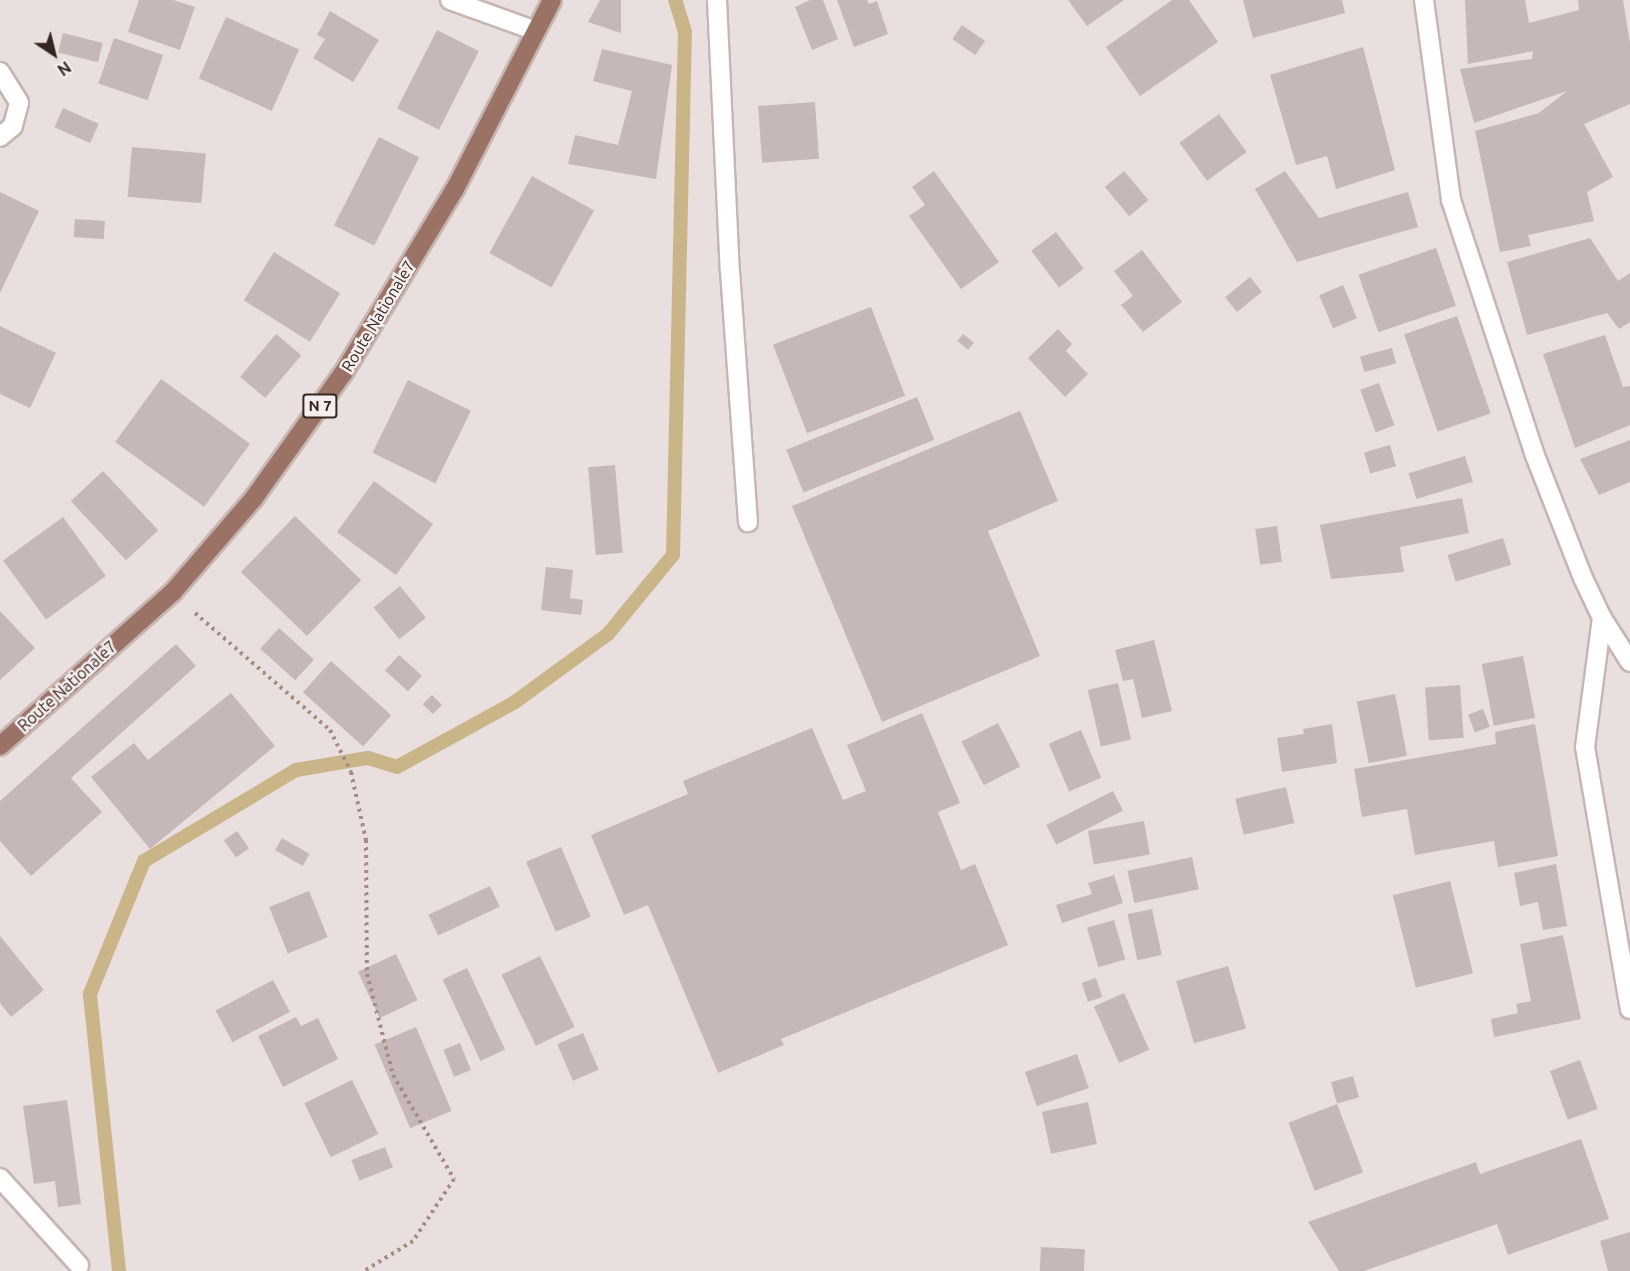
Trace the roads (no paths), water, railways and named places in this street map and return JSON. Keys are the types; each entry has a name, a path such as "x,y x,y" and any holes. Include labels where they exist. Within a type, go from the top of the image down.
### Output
{"main road":[{"name":"Route Nationale7","path":"0,746 172,593 254,498 344,372 455,189 552,0"}],"street":[{"path":"450,0 536,31"},
{"path":"717,0 730,271 748,522"},
{"path":"1424,0 1451,200 1534,453 1583,578 1602,618 1630,662"},
{"path":"0,72 19,103 13,126 0,137"},
{"path":"1602,618 1585,747 1630,1009"},
{"path":"0,1178 79,1265"}],"waterway":[{"path":"119,1271 90,994 144,861 296,770 368,758 397,767 515,702 608,634 673,555 685,32 675,0"}]}
